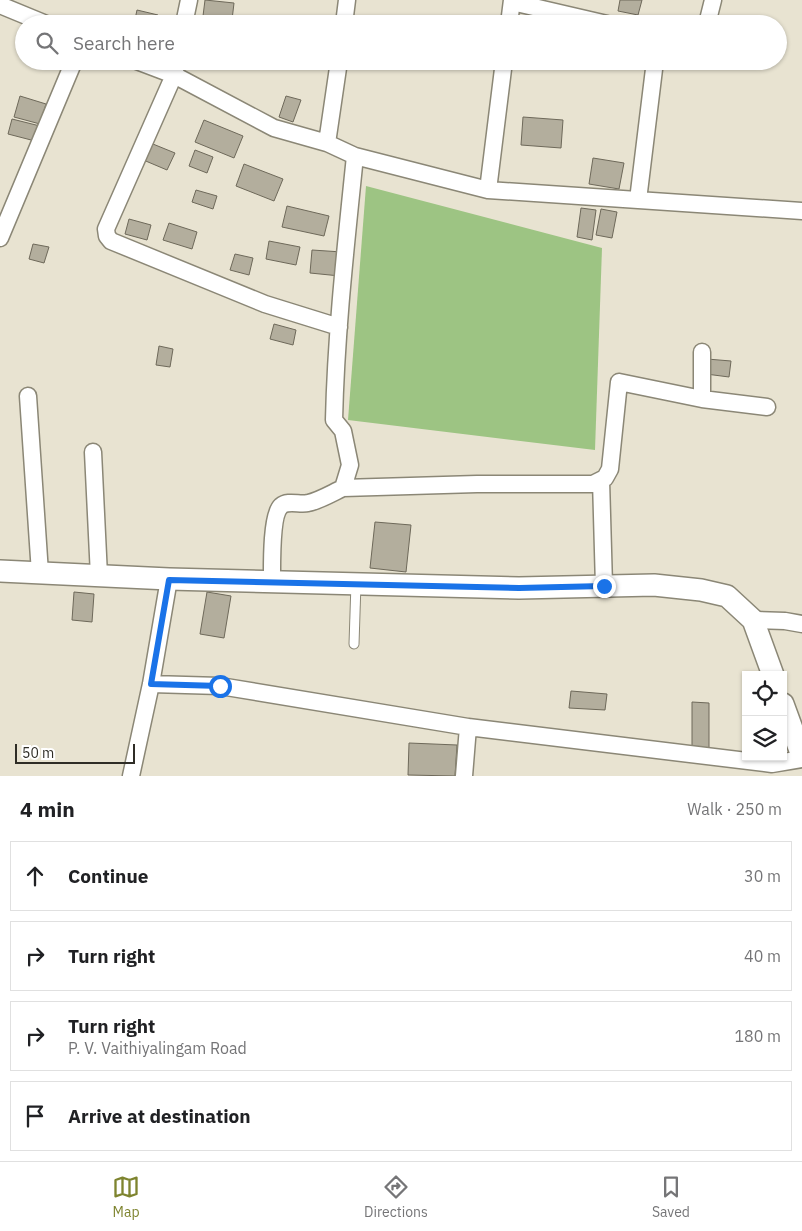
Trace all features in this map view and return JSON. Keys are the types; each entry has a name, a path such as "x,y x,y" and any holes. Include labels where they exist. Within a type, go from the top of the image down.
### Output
{"street":[{"path":"186,15 189,0"},
{"path":"345,15 347,0"},
{"path":"709,15 712,0"},
{"path":"510,15 512,1 570,15"},
{"path":"0,6 23,15"},
{"path":"0,238 70,70"},
{"path":"174,70 106,229 110,241 265,304 339,327"},
{"path":"178,70 274,128 327,143 355,156 488,190 802,211"},
{"path":"327,143 337,70"},
{"path":"488,190 503,70"},
{"path":"638,200 655,70"},
{"path":"343,488 350,466 343,431 334,420 339,327 355,156"},
{"path":"702,352 702,399"},
{"path":"272,582 273,532 278,512 281,506 287,503 308,503 343,488 478,484 594,484 605,478 610,469 619,382 702,399 767,407"},
{"path":"28,396 40,573"},
{"path":"93,452 99,576"},
{"path":"601,480 604,586"},
{"path":"0,571 169,580 519,588 654,584 701,590 727,596 753,620 772,671"},
{"path":"131,776 151,684 169,580"},
{"path":"753,620 785,621 802,624"},
{"path":"151,684 220,686 468,727 755,769 802,758 787,715"},
{"path":"464,776 468,727"}],"lane":[{"path":"354,644 356,583"}],"green space":[{"path":"366,186 602,248 595,450 348,420"}],"building":[{"path":"205,0 234,3 233,15 203,15"},
{"path":"620,0 642,0 638,15 618,11"},
{"path":"137,10 158,15 136,15"},
{"path":"20,96 46,104 40,124 14,117"},
{"path":"286,96 301,100 293,122 279,117"},
{"path":"523,117 563,120 561,148 521,145"},
{"path":"12,119 40,126 35,141 8,134"},
{"path":"204,120 243,136 234,158 195,142"},
{"path":"148,142 175,153 167,170 141,159"},
{"path":"195,150 213,157 207,173 189,166"},
{"path":"593,158 624,163 619,189 589,184"},
{"path":"244,164 283,179 274,201 236,186"},
{"path":"196,190 217,196 213,209 192,202"},
{"path":"287,206 329,216 324,236 282,227"},
{"path":"581,208 596,210 592,240 577,237"},
{"path":"601,209 617,212 612,238 596,235"},
{"path":"129,219 151,225 147,240 125,234"},
{"path":"169,223 197,232 192,249 163,240"},
{"path":"269,241 300,247 296,265 266,259"},
{"path":"33,244 49,247 44,263 29,259"},
{"path":"312,250 342,252 340,276 310,273"},
{"path":"235,254 253,258 249,275 230,270"},
{"path":"274,324 296,330 293,345 270,339"},
{"path":"159,346 173,349 170,367 156,365"},
{"path":"707,359 731,361 729,377 706,374"},
{"path":"375,522 411,525 406,572 370,568"},
{"path":"74,592 94,594 92,622 72,620"},
{"path":"207,592 231,596 224,638 200,634"},
{"path":"571,691 607,694 605,710 569,708"},
{"path":"692,702 709,703 709,748 692,747"},
{"path":"409,743 457,745 455,776 408,775"}],"route":[{"path":"220,686 151,684 169,580 519,588 604,586"}]}
